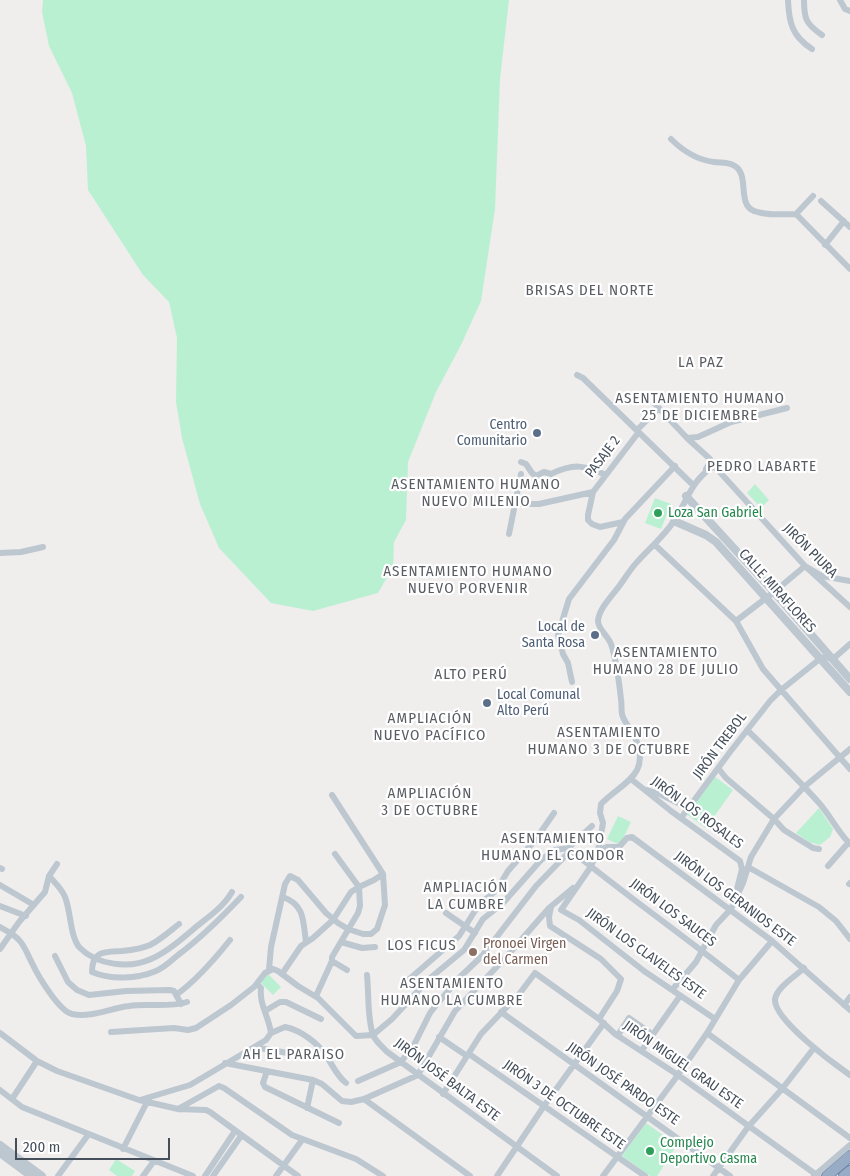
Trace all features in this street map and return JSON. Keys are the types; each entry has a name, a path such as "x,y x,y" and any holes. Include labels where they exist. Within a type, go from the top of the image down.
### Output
{"highway":[{"path":"827,1176 850,1156"},
{"path":"844,1176 850,1171"}],"street":[{"path":"788,0 788,12 796,36 812,49"},
{"path":"804,0 804,16 809,26 822,35"},
{"path":"840,0 845,9 850,11"},
{"path":"671,139 688,154 712,162 732,165 738,169 741,174 746,201 752,210 778,215 796,214 813,196"},
{"path":"821,201 850,227"},
{"path":"796,214 850,269"},
{"path":"825,245 844,221"},
{"path":"576,375 582,378 693,485"},
{"name":"PASAJE 2","path":"623,522 600,527 588,520 593,492 657,406 687,438"},
{"path":"687,438 698,437 731,422 787,408"},
{"path":"226,1063 313,1080 322,1084 342,1101 351,1102 364,1099 418,1075 454,1011 552,906 580,882 590,868 598,851 603,823 600,813 601,804 631,780 640,763 639,747 635,736 622,715 618,670 610,639 600,627 598,620 604,607 629,572 655,545 674,521 686,496 710,461 687,438"},
{"path":"520,462 526,464 536,476 544,472 551,474 579,465 592,468 606,475"},
{"path":"572,682 568,663 563,654 558,635 560,623 569,599 614,540 623,522 675,466"},
{"name":"JIRÓN PIURA","path":"702,474 713,466 717,469 805,566 850,607"},
{"path":"510,534 521,474"},
{"path":"516,504 538,504 593,492"},
{"name":"CALLE MIRAFLORES","path":"686,496 850,679"},
{"name":"CALLE MIRAFLORES","path":"674,521 712,538 850,692"},
{"path":"655,545 736,620 757,659 781,690 850,769"},
{"path":"0,553 21,552 43,547"},
{"path":"736,620 805,566 822,576 850,581"},
{"path":"821,658 832,659 850,644"},
{"name":"JIRÓN TREBOL","path":"681,818 747,730 781,690 821,658"},
{"path":"747,730 822,806 838,831 849,843 828,866"},
{"path":"672,990 687,974 716,925 736,899 751,858 774,820 804,787 850,749"},
{"path":"718,768 726,778 784,830 813,848 819,849"},
{"name":"JIRÓN LOS ROSALES","path":"631,780 740,861 742,869 736,889 736,899"},
{"path":"643,789 662,795 688,808"},
{"path":"111,1032 174,1028 188,1030 196,1028 231,1005 257,984 270,970 271,947 283,896 290,876 293,876 333,920 348,929 363,934 369,934 377,929 385,904 383,874 332,796"},
{"path":"406,982 459,936 480,903 497,889 508,871 536,839 554,813"},
{"path":"358,1081 402,1062 437,1004 461,976 482,956 536,886 592,826"},
{"name":"JIRÓN LOS GERANIOS ESTE","path":"598,851 611,847 620,847 627,838 632,837 772,941 850,1010"},
{"path":"270,970 278,971 298,986 316,996 356,1036 373,1035 397,1014 429,979 460,954 483,919 503,903 541,860 555,850 569,849"},
{"name":"JIRÓN LOS SAUCES","path":"569,849 590,868 702,950 739,980"},
{"path":"316,996 332,961 332,956 360,906 359,887 335,854"},
{"path":"0,949 19,922 45,892 49,876 58,864"},
{"name":"JIRÓN LOS ROSALES","path":"748,867 818,907 836,921 850,939"},
{"path":"282,974 306,942 314,938 333,920 351,892 383,874"},
{"path":"49,876 66,898 75,942 94,959 108,963 120,964 148,960 188,934 219,908 232,892"},
{"name":"JIRÓN LOS CLAVELES ESTE","path":"580,882 561,910 580,920 644,971 715,1019"},
{"path":"0,885 34,905"},
{"path":"283,896 298,906 304,922 306,942"},
{"path":"179,924 152,944 140,949 104,952 94,959 92,972 118,977 158,971 195,942 240,897"},
{"path":"0,906 26,916"},
{"path":"497,1176 602,1021 617,992 621,979 601,959 550,926 549,917 552,906"},
{"path":"446,913 475,933"},
{"path":"0,927 12,933 21,942 31,963 65,1011 88,1015 144,1004 184,1003 174,991 170,990 126,991 88,995 68,982 55,956"},
{"path":"367,947 369,934"},
{"path":"176,995 187,988 214,961 230,940"},
{"path":"603,1176 707,1034 739,980 772,941"},
{"path":"341,942 357,947 375,946"},
{"path":"332,961 347,970"},
{"path":"804,968 779,991 775,998 777,1007 796,1031 814,1048 850,1076"},
{"name":"JIRÓN MIGUEL GRAU ESTE","path":"501,1012 536,973 602,1021 618,1035 678,1075 816,1175"},
{"path":"367,975 373,1035"},
{"path":"257,984 261,988 261,1000 271,1032"},
{"path":"642,1050 680,996"},
{"path":"844,1004 850,997"},
{"path":"264,1011 280,1002 286,1002 322,1019"},
{"path":"443,1094 481,1034 501,1012"},
{"name":"JIRÓN JOSÉ PARDO ESTE","path":"501,1012 730,1176"},
{"path":"618,1035 629,1018 653,1034"},
{"path":"139,1100 190,1085 202,1079 266,1040 271,1032 285,1027 302,1034 322,1050 339,1078 346,1083"},
{"path":"0,1033 37,1061 57,1071 139,1100 178,1109 206,1110 298,1176"},
{"path":"707,1034 850,1138"},
{"name":"JIRÓN JOSÉ BALTA ESTE","path":"373,1035 386,1051 557,1176"},
{"name":"JIRÓN 3 DE OCTUBRE ESTE","path":"439,1037 544,1106 644,1176"},
{"path":"254,1048 310,1057"},
{"path":"713,1176 748,1127 782,1089 814,1048"},
{"path":"12,1099 37,1061"},
{"path":"844,1071 850,1065"},
{"path":"266,1070 263,1085 340,1123"},
{"path":"307,1108 313,1080"},
{"path":"178,1109 219,1086 292,1135 356,1159 383,1176"},
{"path":"0,1090 22,1107 193,1176"},
{"path":"364,1099 470,1176"},
{"path":"123,1149 147,1102"},
{"path":"205,1176 238,1133"},
{"path":"213,1176 238,1133"},
{"path":"58,1176 88,1135"},
{"path":"276,1176 302,1140"},
{"path":"0,1145 42,1176"},
{"path":"816,1175 850,1145"},
{"path":"0,1153 31,1176"},
{"path":"143,1176 154,1161"}],"green space":[{"path":"43,0 509,0 500,79 495,209 481,301 461,345 436,392 408,462 406,520 394,542 393,567 378,593 313,611 271,603 219,548 200,504 182,438 176,402 177,338 169,302 143,275 88,190 86,146 72,93 49,46 42,12"},
{"path":"755,484 769,500 761,508 747,493"},
{"name":"Loza San Gabriel","path":"655,498 671,504 661,529 645,523"},
{"path":"714,776 733,790 706,828 686,814"},
{"path":"819,808 833,829 830,837 820,845 809,842 796,833"},
{"path":"618,816 631,822 620,845 607,839"},
{"path":"268,974 281,987 273,995 260,982"},
{"name":"Complejo Deportivo Casma","path":"646,1123 677,1145 657,1176 650,1176 622,1156"},
{"path":"116,1159 135,1171 132,1176 117,1176 109,1170"}],"place":[{"name":"Centro Comunitario","path":"537,433"},
{"name":"Loza San Gabriel","path":"658,513"},
{"name":"Local de Santa Rosa","path":"595,635"},
{"name":"Local Comunal Alto Perú","path":"487,703"},
{"name":"Pronoei Virgen del Carmen","path":"473,952"},
{"name":"Complejo Deportivo Casma","path":"650,1151"}],"district":[{"name":"BRISAS DEL NORTE","path":"590,291"},
{"name":"LA PAZ","path":"701,363"},
{"name":"ASENTAMIENTO HUMANO 25 DE DICIEMBRE","path":"700,408"},
{"name":"PEDRO LABARTE","path":"762,467"},
{"name":"ASENTAMIENTO HUMANO NUEVO MILENIO","path":"476,494"},
{"name":"ASENTAMIENTO HUMANO NUEVO PORVENIR","path":"468,580"},
{"name":"ASENTAMIENTO HUMANO 28 DE JULIO","path":"666,662"},
{"name":"ALTO PERÚ","path":"471,675"},
{"name":"AMPLIACIÓN NUEVO PACÍFICO","path":"430,728"},
{"name":"ASENTAMIENTO HUMANO 3 DE OCTUBRE","path":"609,742"},
{"name":"AMPLIACIÓN 3 DE OCTUBRE","path":"430,802"},
{"name":"ASENTAMIENTO HUMANO EL CONDOR","path":"553,848"},
{"name":"AMPLIACIÓN LA CUMBRE","path":"466,896"},
{"name":"LOS FICUS","path":"422,946"},
{"name":"ASENTAMIENTO HUMANO LA CUMBRE","path":"452,992"},
{"name":"AH EL PARAISO","path":"294,1055"}]}
